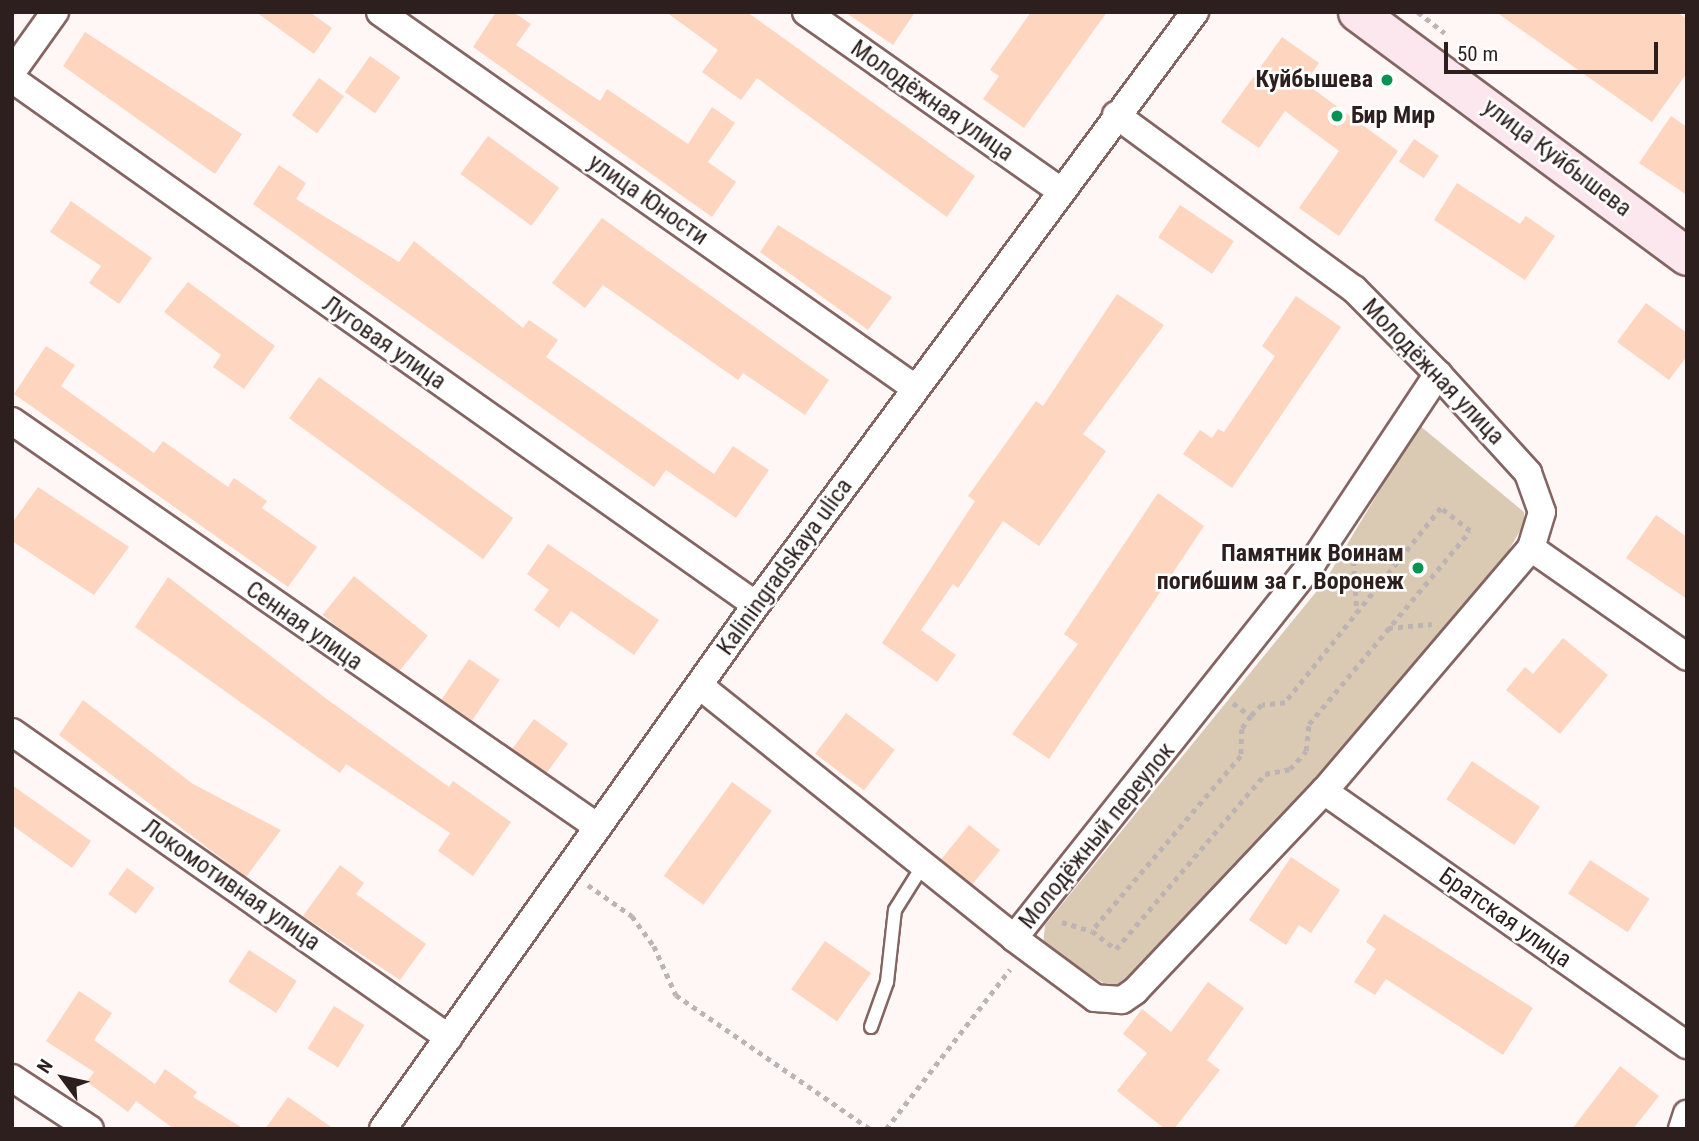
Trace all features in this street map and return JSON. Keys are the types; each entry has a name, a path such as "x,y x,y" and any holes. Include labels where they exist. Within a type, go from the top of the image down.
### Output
{"main road":[{"name":"улица Куйбышева","path":"1357,12 1687,256"}],"street":[{"path":"12,72 55,12"},
{"name":"улица Юности","path":"380,12 915,388"},
{"name":"Молодёжная улица","path":"806,12 1059,190"},
{"name":"Kaliningradskaya ulica","path":"383,1129 756,606 1059,190 1195,12"},
{"name":"Луговая улица","path":"12,79 756,606"},
{"name":"Молодёжная улица","path":"1116,116 1354,289 1438,374 1528,473 1542,512 1531,548"},
{"name":"Молодёжный переулок","path":"1438,374 1350,508 1216,689 1034,914 1021,942 1095,998 1122,1000 1324,791 1531,548"},
{"name":"Сенная улица","path":"12,421 598,827"},
{"path":"1531,548 1687,657"},
{"path":"700,686 922,867 1021,942"},
{"name":"Локомотивная улица","path":"12,732 449,1038"},
{"name":"Братская улица","path":"1324,791 1687,1045"},
{"path":"12,1078 90,1129"},
{"path":"1682,1129 1687,1114"}],"lane":[{"path":"871,1027 887,982 895,911 922,867"}],"path":[{"path":"1350,508 1357,614"},
{"path":"1034,914 1092,931 1116,949 1265,774 1290,769 1306,751 1308,724 1470,531 1440,508 1285,703 1262,705 1251,716 1242,729 1241,756 1092,931"},
{"path":"568,870 632,916 654,946 676,995 870,1129"},
{"path":"886,1129 1021,942"}],"shaded area":[{"path":"1419,425 1524,512 1524,524 1484,593 1347,756 1309,788 1125,988 1113,989 1043,946 1045,925 1325,581"}],"building":[{"path":"256,12 310,12 332,28 314,54"},
{"path":"496,12 513,12 531,24 516,45 600,101 607,89 688,144 712,107 735,123 708,162 736,182 712,217 473,47"},
{"path":"666,12 747,12 975,176 947,217 757,78 741,100 702,72 718,50"},
{"path":"845,12 915,12 893,45"},
{"path":"1031,12 1107,12 1024,128 983,99 999,76 990,70"},
{"path":"1496,12 1677,12 1687,19 1687,73 1652,122"},
{"path":"85,32 242,134 215,174 63,66"},
{"path":"1282,37 1319,63 1305,83 1398,151 1339,236 1299,208 1339,151 1285,111 1259,148 1221,122"},
{"path":"370,56 400,77 375,113 345,92"},
{"path":"319,78 344,96 317,133 292,115"},
{"path":"1671,116 1687,127 1687,195 1639,163"},
{"path":"488,136 559,188 532,226 460,174"},
{"path":"1414,139 1439,156 1424,178 1399,161"},
{"path":"279,165 306,183 296,199 399,262 414,241 523,328 529,320 558,340 546,357 714,474 733,446 769,470 736,518 666,470 654,487 253,204"},
{"path":"1457,183 1520,224 1526,216 1555,236 1525,280 1434,220"},
{"path":"71,201 152,258 119,304 89,283 101,266 50,232"},
{"path":"1180,205 1234,241 1212,274 1158,237"},
{"path":"602,218 829,380 805,415 743,373 738,380 603,285 585,308 552,283"},
{"path":"778,225 892,297 868,330 760,252"},
{"path":"188,282 275,346 244,389 213,367 221,355 164,312"},
{"path":"1117,294 1164,325 1083,434 1106,451 1039,546 1003,521 958,588 953,584 921,630 956,655 937,682 882,643 975,501 968,496 1036,401 1043,406"},
{"path":"1296,296 1341,327 1232,488 1183,454 1200,430 1212,438 1218,429 1224,432 1275,356 1262,346"},
{"path":"1646,303 1687,333 1687,356 1669,380 1617,342"},
{"path":"46,346 75,365 61,386 154,453 163,441 228,487 234,478 267,501 262,508 317,547 288,587 14,394"},
{"path":"319,377 513,518 483,559 289,418"},
{"path":"38,487 129,547 94,595 12,541 12,523"},
{"path":"1158,493 1204,526 1049,759 1012,734 1078,644 1064,634"},
{"path":"1656,515 1687,537 1687,599 1626,558"},
{"path":"548,544 659,620 634,655 571,611 559,628 534,610 549,590 527,574"},
{"path":"354,576 428,636 396,675 323,615"},
{"path":"168,577 328,700 449,787 453,781 511,822 473,876 438,851 450,833 346,764 340,773 135,627"},
{"path":"1563,638 1608,675 1560,734 1506,690 1525,667 1533,674"},
{"path":"469,659 500,680 472,720 442,700"},
{"path":"83,700 193,784 281,830 246,877 59,735"},
{"path":"846,713 895,750 864,790 815,754"},
{"path":"534,719 568,744 546,774 512,749"},
{"path":"1472,761 1540,807 1514,845 1446,799"},
{"path":"732,782 772,811 703,905 664,876"},
{"path":"12,785 91,841 72,868 12,825"},
{"path":"969,825 1000,850 972,884 941,859"},
{"path":"1291,857 1340,890 1311,933 1299,925 1286,945 1249,920"},
{"path":"1590,860 1650,899 1628,932 1568,894"},
{"path":"340,865 364,883 356,894 426,944 400,980 303,916"},
{"path":"127,868 155,888 136,914 108,894"},
{"path":"1384,914 1533,1008 1503,1055 1386,979 1375,995 1354,982 1376,949 1366,942"},
{"path":"825,941 871,973 837,1021 791,989"},
{"path":"249,950 297,981 276,1013 228,982"},
{"path":"1208,982 1244,1008 1207,1060 1220,1070 1174,1129 1165,1129 1117,1091 1147,1053 1123,1034 1142,1009 1171,1032"},
{"path":"79,991 112,1013 94,1040 155,1084 165,1069 197,1092 193,1097 244,1129 174,1129 136,1101 128,1112 87,1082 94,1072 46,1041"},
{"path":"334,1006 365,1025 338,1067 308,1048"},
{"path":"1620,1066 1659,1096 1633,1129 1572,1129"},
{"path":"288,1097 334,1129 265,1129"}],"place":[{"name":"Куйбышева","path":"1387,80"},
{"name":"Бир Мир","path":"1337,116"},
{"name":"Памятник Воинам погибшим за г. Воронеж","path":"1418,568"}]}
